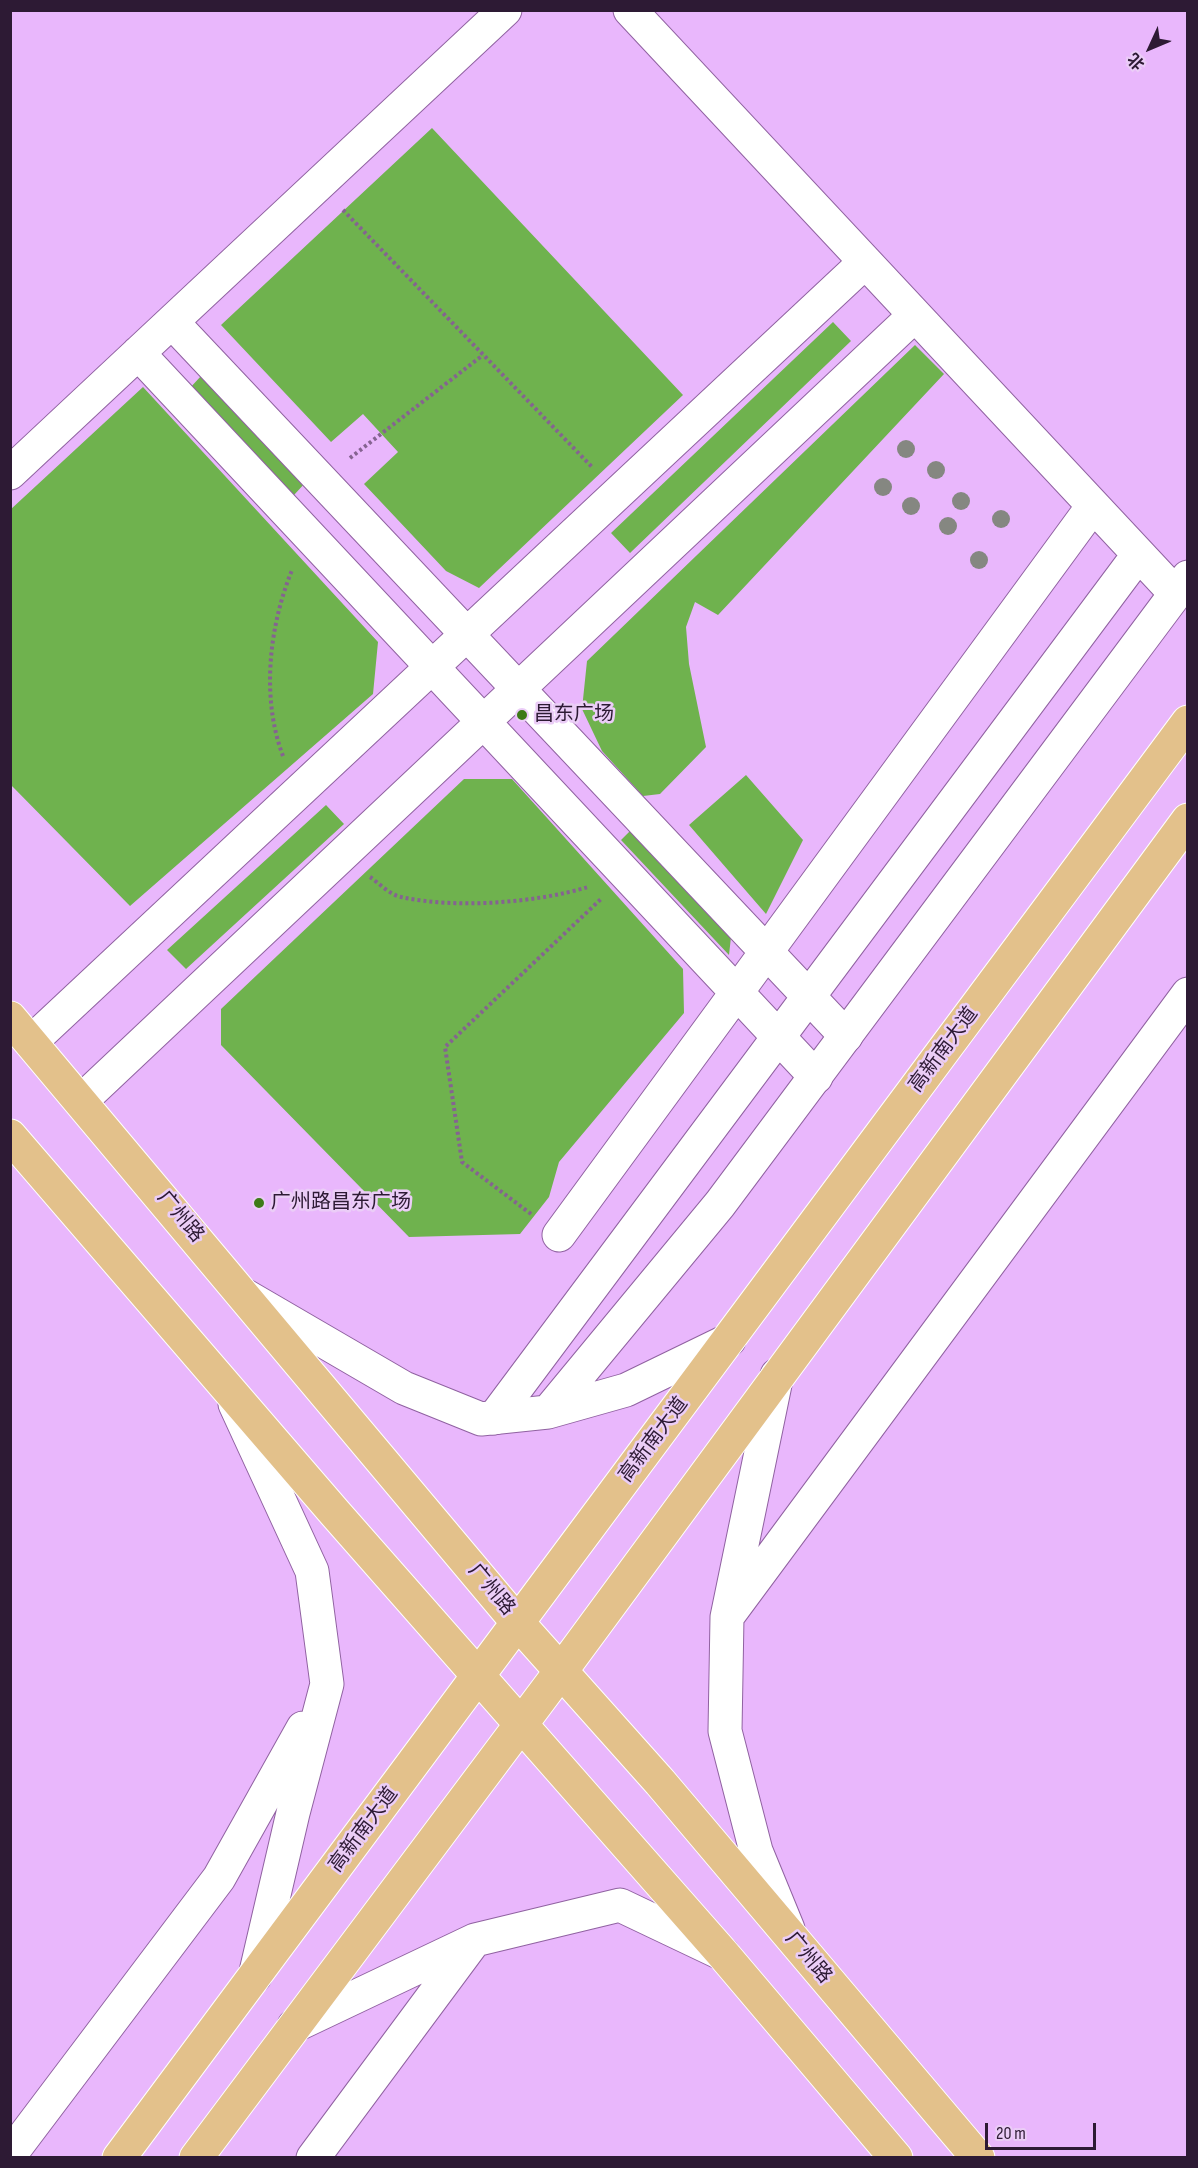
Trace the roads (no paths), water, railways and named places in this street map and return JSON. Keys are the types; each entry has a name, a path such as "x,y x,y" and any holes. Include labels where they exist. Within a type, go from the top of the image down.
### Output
{"main road":[{"name":"高新南大道","path":"119,2157 1188,722"},
{"path":"196,2157 561,1671 777,1373 1188,820"},
{"name":"广州路","path":"10,1018 246,1296 518,1623 660,1782 978,2157"},
{"path":"10,1136 478,1676 723,1954 896,2157"}],"street":[{"path":"10,473 504,10"},
{"path":"549,1412 720,1204 1181,585 1093,506 630,10"},
{"path":"32,1042 865,262"},
{"path":"81,1101 915,315"},
{"path":"172,322 846,1036"},
{"path":"138,353 816,1077"},
{"path":"559,1235 1093,506"},
{"path":"494,1418 1130,566"},
{"path":"727,1617 1188,994"},
{"path":"246,1296 404,1388 481,1419 549,1412 626,1390 729,1340"},
{"path":"777,1373 727,1617 725,1731 756,1851 792,1939"},
{"path":"226,1386 312,1571 327,1684 293,1813 255,1976"},
{"path":"10,2155 219,1878 327,1684"},
{"path":"294,2026 475,1940 620,1905 723,1954"},
{"path":"313,2157 475,1940"}],"place":[{"name":"昌东广场","path":"522,715"},
{"name":"广州路昌东广场","path":"259,1203"}]}
